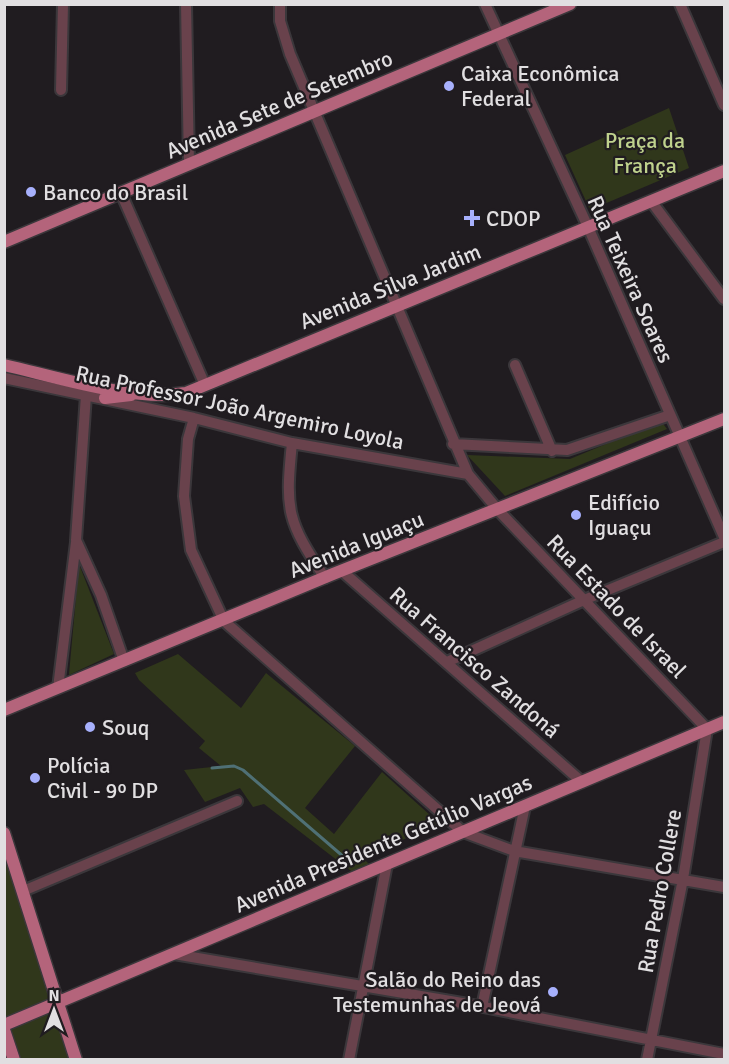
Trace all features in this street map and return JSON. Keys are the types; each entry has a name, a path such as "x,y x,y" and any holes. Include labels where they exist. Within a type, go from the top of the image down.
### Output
{"main road":[{"name":"Avenida Sete de Setembro","path":"4,242 570,4"},
{"name":"Avenida Silva Jardim","path":"205,385 724,171"},
{"name":"Rua Professor João Argemiro Loyola","path":"4,365 139,394 165,396 205,385"},
{"path":"105,398 139,394"},
{"name":"Avenida Iguaçu","path":"4,710 342,571 724,419"},
{"name":"Avenida Presidente Getúlio Vargas","path":"4,1028 58,1003 724,722"},
{"path":"4,833 76,1059"},
{"path":"4,1028 14,1059"}],"street":[{"path":"61,90 63,4"},
{"path":"186,4 189,164"},
{"name":"Rua Estado de Israel","path":"280,4 280,21 290,54 453,444 468,474 498,510 707,729"},
{"name":"Rua Teixeira Soares","path":"485,4 588,227 724,537"},
{"path":"680,4 724,105"},
{"path":"121,193 205,385"},
{"path":"651,201 724,299"},
{"path":"515,365 552,451"},
{"name":"Rua Professor João Argemiro Loyola","path":"4,378 194,418 292,443 468,474"},
{"path":"58,688 76,540 86,394"},
{"path":"453,444 567,450 670,415"},
{"path":"194,418 188,439 184,496 191,550 224,621 463,832 514,851 724,887"},
{"path":"292,443 287,489 289,516 325,578"},
{"path":"76,540 101,596 124,662"},
{"path":"447,662 584,600 724,542"},
{"name":"Rua Francisco Zandoná","path":"342,571 582,782"},
{"name":"Rua Pedro Collere","path":"646,1059 683,879 707,729"},
{"path":"23,891 237,801"},
{"path":"482,1007 525,806"},
{"path":"349,1059 387,864"},
{"path":"174,954 482,1007 724,1054"}],"green space":[{"name":"Praça da França","path":"669,108 689,168 590,210 565,155"},
{"path":"661,421 667,429 505,496 467,455 570,459"},
{"path":"79,564 114,654 69,675 69,674"},
{"path":"178,654 241,708 266,673 355,746 305,808 334,834 382,772 440,824 362,857 372,867 355,874 264,804 253,807 240,788 205,802 184,770 221,766 199,748 205,741 139,680 135,673"},
{"path":"4,840 72,1059 18,1059 5,1014"}],"waterway":[{"path":"212,768 234,766 243,770 345,858"}],"place":[{"name":"Caixa Econômica Federal","path":"449,86"},
{"name":"Banco do Brasil","path":"31,192"},
{"name":"CDOP","path":"472,218"},
{"name":"Edifício Iguaçu","path":"576,515"},
{"name":"Souq","path":"90,727"},
{"name":"Polícia Civil - 9º DP","path":"35,778"},
{"name":"Salão do Reino das Testemunhas de Jeová","path":"553,992"}]}
